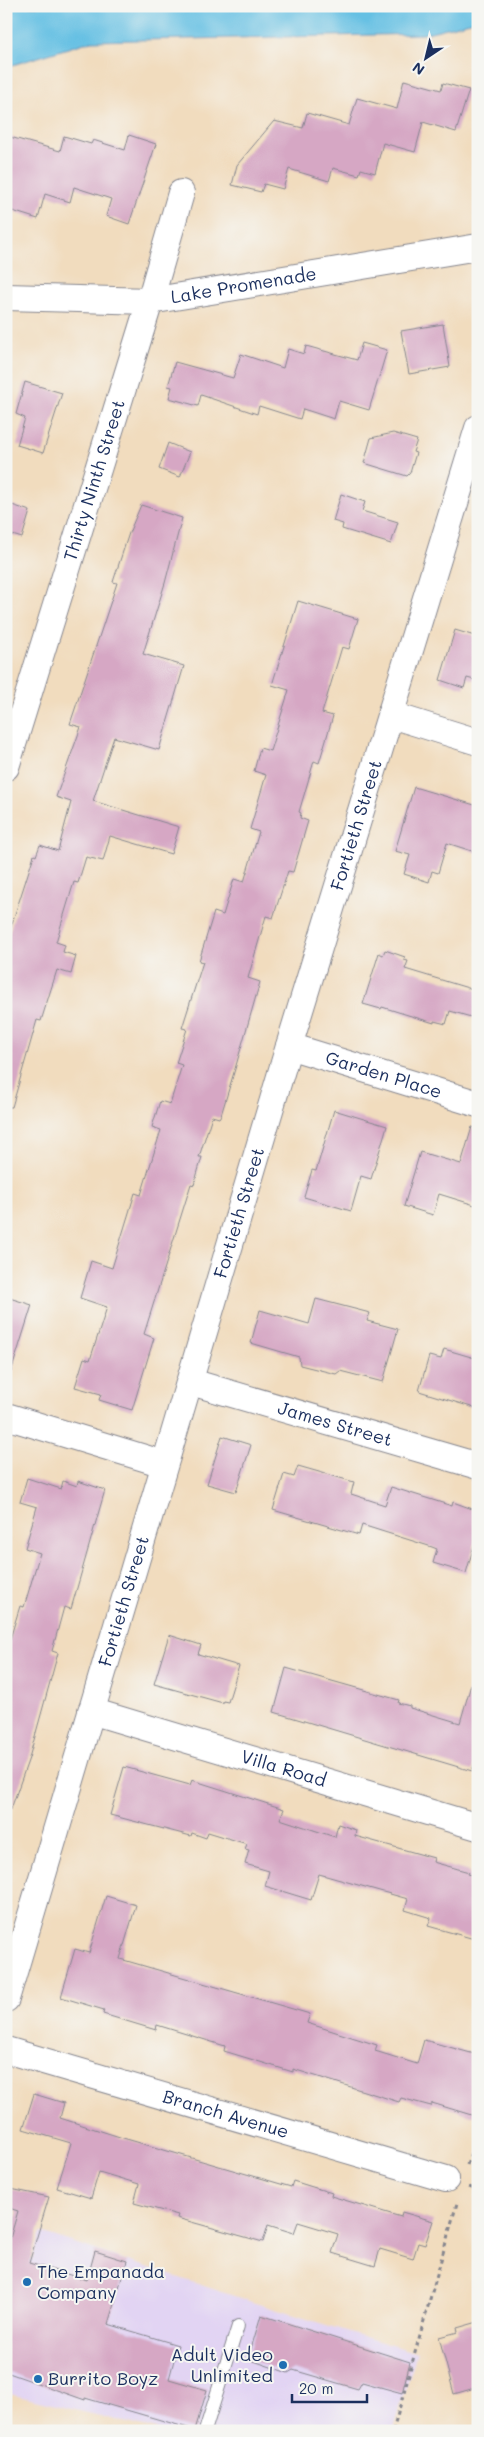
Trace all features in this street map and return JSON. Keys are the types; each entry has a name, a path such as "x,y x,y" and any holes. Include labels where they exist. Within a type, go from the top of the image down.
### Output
{"street":[{"name":"Thirty Ninth Street","path":"6,768 150,301 181,193"},
{"name":"Lake Promenade","path":"6,297 150,301 478,247"},
{"name":"Fortieth Street","path":"6,1999 164,1464 191,1382 289,1046 478,428"},
{"path":"391,715 478,742"},
{"name":"Garden Place","path":"289,1046 478,1104"},
{"name":"James Street","path":"191,1382 478,1466"},
{"path":"6,1416 164,1464"},
{"name":"Villa Road","path":"91,1711 478,1827"},
{"name":"Branch Avenue","path":"6,2050 457,2181"}],"lane":[{"path":"205,2431 238,2326"}],"path":[{"path":"393,2431 457,2181 478,2131"}],"shaded area":[{"path":"41,2232 255,2303 417,2353 392,2431 161,2431 6,2393 6,2252 32,2259"}],"water":[{"path":"6,6 478,6 478,20 423,34 91,41 6,67"}],"building":[{"path":"404,80 441,90 443,83 469,90 456,132 423,122 415,152 383,143 375,173 361,169 359,175 333,168 329,181 289,169 283,189 264,184 261,192 232,185 237,165 274,121 303,128 307,113 349,125 357,98 397,109"},
{"path":"129,135 156,144 129,224 106,216 111,199 74,187 70,202 45,194 38,219 6,209 6,150 10,137 60,151 64,136 91,144 93,140 125,150"},
{"path":"443,324 450,367 409,374 401,331"},
{"path":"362,343 387,350 369,410 339,401 334,419 303,409 300,419 259,406 257,414 201,395 198,406 169,398 172,387 168,386 175,362 233,378 241,354 283,368 288,349 304,354 306,346 357,360"},
{"path":"25,382 62,393 43,453 17,445 25,418 16,414"},
{"path":"393,433 417,440 413,452 416,453 410,473 407,476 364,463 371,438"},
{"path":"168,443 190,452 180,477 159,469"},
{"path":"341,494 365,502 362,511 398,522 391,544 342,529 343,524 333,521"},
{"path":"6,503 30,511 22,538 6,533"},
{"path":"141,505 182,518 165,583 143,654 184,666 159,750 114,737 93,801 179,827 171,854 110,836 103,861 86,857 78,883 74,882 56,942 65,945 63,952 76,956 71,974 57,970 41,1021 37,1020 12,1107 6,1107 6,942 34,855 36,856 40,845 58,851 71,802 56,797 81,727 70,724 117,583 113,582 129,533"},
{"path":"298,601 358,619 349,649 342,647 322,713 333,716 319,763 314,761 299,812 301,813 300,818 308,821 293,872 288,871 273,918 266,916 248,978 260,982 235,1069 221,1115 219,1118 212,1116 199,1157 202,1157 194,1185 191,1184 144,1334 154,1338 132,1410 99,1400 101,1394 75,1387 84,1358 90,1360 107,1307 80,1298 91,1261 112,1268 135,1193 141,1195 161,1130 152,1127 160,1101 170,1104 182,1065 176,1063 187,1029 182,1028 203,962 199,961 214,912 223,915 234,879 244,882 259,832 250,829 266,775 254,771 260,748 270,751 289,690 272,685"},
{"path":"455,630 478,637 478,681 467,678 464,688 440,680"},
{"path":"414,787 478,806 478,853 447,843 438,873 432,871 429,882 404,874 410,855 395,851"},
{"path":"385,950 405,957 404,960 408,961 405,969 478,991 478,1019 450,1011 446,1024 434,1021 434,1023 382,1007 381,1009 363,1004 379,953 383,955"},
{"path":"334,1110 387,1126 371,1179 361,1176 351,1211 304,1197 312,1170 316,1171"},
{"path":"472,1127 478,1128 478,1206 439,1194 433,1215 404,1206 420,1152 461,1164"},
{"path":"6,1297 32,1305 11,1372 6,1372"},
{"path":"316,1299 370,1313 367,1321 398,1329 383,1382 340,1371 336,1374 300,1365 299,1357 251,1343 260,1310 309,1324"},
{"path":"444,1349 478,1359 478,1409 419,1391 429,1356 441,1359"},
{"path":"222,1436 251,1445 236,1492 207,1484"},
{"path":"298,1466 354,1482 351,1494 385,1505 391,1487 452,1506 453,1502 478,1511 478,1532 466,1573 433,1563 437,1549 432,1547 362,1525 359,1535 273,1510 284,1474 294,1477"},
{"path":"27,1478 61,1489 63,1481 77,1486 78,1481 105,1490 71,1609 64,1607 52,1651 58,1653 29,1758 11,1809 6,1809 6,1638 10,1639 20,1606 24,1607 40,1553 25,1548 37,1507 20,1502"},
{"path":"169,1635 201,1645 198,1654 239,1666 228,1702 223,1701 223,1703 154,1684"},
{"path":"286,1668 399,1700 398,1703 410,1706 410,1708 460,1723 472,1681 478,1682 478,1752 472,1771 274,1712"},
{"path":"124,1767 190,1785 192,1780 284,1809 280,1819 335,1837 338,1824 356,1830 355,1836 434,1858 433,1862 469,1872 468,1874 478,1877 478,1940 428,1926 431,1918 405,1910 408,1899 319,1874 311,1900 265,1886 269,1871 245,1864 249,1850 245,1849 247,1844 208,1832 206,1838 192,1833 191,1836 110,1815"},
{"path":"106,1896 136,1905 120,1959 310,2014 307,2023 377,2045 375,2051 417,2064 424,2040 478,2055 478,2117 432,2103 431,2106 401,2098 399,2102 293,2069 293,2072 224,2051 225,2046 157,2025 156,2030 103,2014 104,2010 61,1997 75,1949 89,1953"},
{"path":"34,2094 64,2103 60,2118 291,2187 293,2181 332,2193 331,2196 401,2217 402,2212 433,2221 425,2245 418,2243 413,2259 380,2249 375,2266 332,2253 338,2234 298,2222 294,2233 268,2225 263,2242 177,2218 178,2215 134,2203 139,2184 99,2172 91,2198 57,2188 71,2143 23,2129"},
{"path":"6,2188 49,2197 29,2263 87,2280 95,2251 127,2261 108,2324 178,2345 169,2379 207,2390 195,2430 85,2398 85,2400 6,2372 6,2252 18,2211 6,2207"},
{"path":"261,2315 410,2362 402,2393 362,2382 358,2389 293,2370 288,2373 248,2359"},
{"path":"478,2322 478,2387 454,2394 439,2337 458,2332 457,2328"}],"place":[{"name":"The Empanada Company","path":"27,2282"},
{"name":"Adult Video Unlimited","path":"283,2365"},
{"name":"Burrito Boyz","path":"38,2379"}]}
